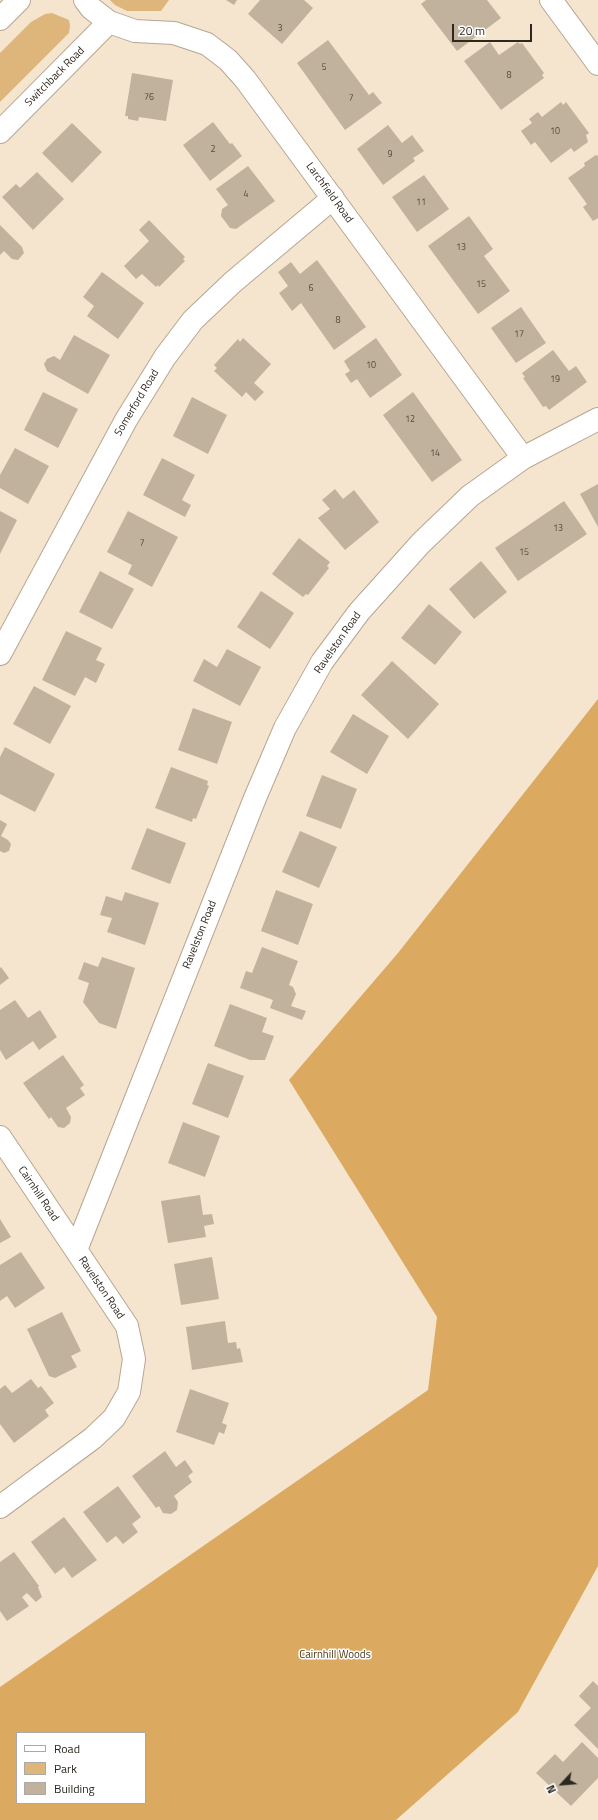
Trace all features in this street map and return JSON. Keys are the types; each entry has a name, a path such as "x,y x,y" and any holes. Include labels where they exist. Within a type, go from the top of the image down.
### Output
{"street":[{"path":"0,19 19,0"},
{"name":"Larchfield Road","path":"85,0 109,22 135,31 174,33 207,44 228,60 245,79 333,198 522,458"},
{"path":"551,0 598,64"},
{"name":"Switchback Road","path":"0,132 109,22"},
{"name":"Somerford Road","path":"0,654 126,420 165,357 193,320 233,282 333,198"},
{"name":"Ravelston Road","path":"0,1507 93,1438 114,1418 129,1392 134,1359 127,1326 76,1250 255,798 285,728 322,662 359,612 421,543 470,496 522,458 598,419"},
{"name":"Cairnhill Road","path":"0,1137 76,1250"}],"green space":[{"path":"110,0 169,0 161,11 127,11 115,5"},
{"path":"52,13 69,20 69,33 0,102 0,53 31,22 45,14"},
{"name":"Cairnhill Woods","path":"598,699 598,1566 518,1712 396,1820 0,1820 0,1687 428,1390 437,1317 289,1080 398,953"}],"building":[{"path":"226,0 237,0 234,5"},
{"path":"260,0 304,0 313,8 282,44 248,14"},
{"path":"426,0 487,0 501,18 457,51 421,4"},
{"path":"328,40 369,95 373,92 382,103 345,130 297,63"},
{"path":"490,42 499,55 518,42 520,44 522,43 544,73 542,75 544,78 501,110 464,61"},
{"path":"132,73 173,80 166,121 139,117 138,121 128,119 128,116 125,116"},
{"path":"561,102 563,105 566,102 589,133 586,135 588,142 574,152 571,148 551,163 535,142 531,145 521,131 532,123 529,119 538,112 542,117"},
{"path":"213,122 230,144 232,143 242,156 210,181 183,145"},
{"path":"72,123 102,152 72,183 42,153"},
{"path":"388,125 402,143 412,135 424,151 413,158 415,161 383,185 357,149"},
{"path":"596,155 598,156 598,218 593,221 583,207 587,204 568,178 585,166 584,163"},
{"path":"248,166 275,201 236,229 230,228 221,216 222,209 228,205 216,189"},
{"path":"37,172 64,199 33,230 2,197 16,184 20,188"},
{"path":"424,175 449,209 417,232 392,197"},
{"path":"469,216 493,249 484,256 510,291 478,314 428,246"},
{"path":"149,220 185,257 183,259 185,261 159,287 158,285 156,287 142,274 136,279 124,266 149,241 139,230"},
{"path":"0,225 22,247 24,253 18,260 12,259 4,251 0,255"},
{"path":"317,260 366,327 334,350 301,303 292,311 279,293 288,286 278,272 291,262 300,274"},
{"path":"102,272 144,303 118,339 87,316 94,306 83,297"},
{"path":"521,307 546,343 516,363 491,328"},
{"path":"74,335 110,355 88,394 47,371 44,364 47,359 54,356 60,360"},
{"path":"243,338 271,364 254,383 264,392 255,401 246,392 242,397 214,371 217,368 214,365 238,339 240,342"},
{"path":"376,338 402,375 370,398 357,379 351,383 345,374 350,371 344,361"},
{"path":"553,350 569,371 576,366 587,382 549,410 546,406 543,407 523,378 525,377 522,373"},
{"path":"43,392 78,409 58,448 24,430"},
{"path":"413,392 462,460 432,482 383,415"},
{"path":"192,397 227,415 208,454 173,436"},
{"path":"15,448 49,466 28,504 0,488 0,475"},
{"path":"162,458 195,475 182,500 191,505 185,517 143,495"},
{"path":"598,484 598,527 580,494"},
{"path":"335,489 343,499 354,490 379,522 345,550 318,518 330,509 322,500"},
{"path":"564,501 587,534 518,581 495,548"},
{"path":"0,511 17,520 0,554"},
{"path":"128,511 178,537 152,587 128,574 132,565 107,552"},
{"path":"299,538 330,562 327,566 329,568 308,595 306,594 303,597 272,574"},
{"path":"481,561 507,592 474,619 449,589"},
{"path":"100,571 134,589 112,629 79,612"},
{"path":"261,591 294,613 270,649 237,627"},
{"path":"429,604 462,632 435,665 401,638"},
{"path":"66,631 102,648 96,660 105,664 96,683 85,677 75,696 42,680"},
{"path":"227,649 261,667 240,706 193,681 204,659 217,667"},
{"path":"392,661 439,704 408,739 361,695"},
{"path":"34,686 71,706 50,744 13,724"},
{"path":"193,708 232,722 217,764 178,750"},
{"path":"353,714 389,736 367,774 330,752"},
{"path":"5,747 55,774 35,812 0,794 0,757"},
{"path":"171,767 208,781 207,785 209,786 196,819 193,818 192,822 155,808"},
{"path":"322,775 357,789 341,829 306,816"},
{"path":"0,820 7,824 1,836 8,840 11,844 9,851 4,853 0,851"},
{"path":"147,828 186,843 170,884 131,869"},
{"path":"300,831 337,847 319,888 282,872"},
{"path":"276,890 313,904 298,945 261,931"},
{"path":"125,892 159,903 145,945 107,932 112,918 100,915 106,896 122,901"},
{"path":"262,947 298,961 289,985 293,987 296,994 291,1006 306,1011 302,1020 270,1008 273,1000 240,988 246,971 252,973"},
{"path":"102,957 135,968 116,1029 99,1023 83,1002 89,983 78,979 84,962 98,967"},
{"path":"1,967 9,978 0,985 0,968"},
{"path":"15,1000 28,1018 40,1010 57,1037 39,1050 33,1041 6,1060 0,1050 0,1010"},
{"path":"230,1004 267,1018 262,1032 274,1036 265,1060 250,1060 214,1046"},
{"path":"63,1055 84,1085 80,1088 85,1095 66,1108 71,1117 70,1123 64,1128 58,1127 51,1117 49,1119 23,1083"},
{"path":"208,1063 244,1076 228,1118 192,1104"},
{"path":"183,1122 220,1136 205,1177 168,1163"},
{"path":"200,1195 203,1215 212,1214 214,1224 204,1226 206,1237 168,1243 161,1201"},
{"path":"0,1219 11,1237 0,1243"},
{"path":"21,1252 45,1288 15,1308 7,1296 0,1301 0,1265"},
{"path":"212,1257 219,1299 181,1305 174,1264"},
{"path":"62,1312 81,1351 71,1356 77,1367 55,1378 49,1376 27,1329"},
{"path":"225,1321 228,1343 236,1342 237,1349 240,1348 243,1362 192,1370 186,1327"},
{"path":"31,1379 38,1388 41,1386 54,1403 45,1410 49,1416 14,1443 0,1424 0,1389 5,1385 12,1393"},
{"path":"190,1389 229,1403 222,1423 227,1425 224,1434 219,1432 214,1445 176,1432"},
{"path":"165,1451 176,1467 185,1460 193,1472 188,1476 192,1482 174,1496 178,1502 177,1510 171,1514 163,1513 159,1506 156,1508 132,1476"},
{"path":"118,1486 141,1517 132,1524 138,1532 123,1544 116,1536 107,1543 83,1512"},
{"path":"64,1517 97,1560 72,1578 64,1567 55,1574 31,1542"},
{"path":"14,1552 39,1586 38,1587 42,1597 36,1602 27,1593 22,1597 29,1606 7,1621 0,1611 0,1562"},
{"path":"593,1681 598,1686 598,1749 574,1725 591,1708 579,1696"},
{"path":"582,1742 598,1758 598,1778 571,1806 536,1773 555,1754 563,1762"}]}
